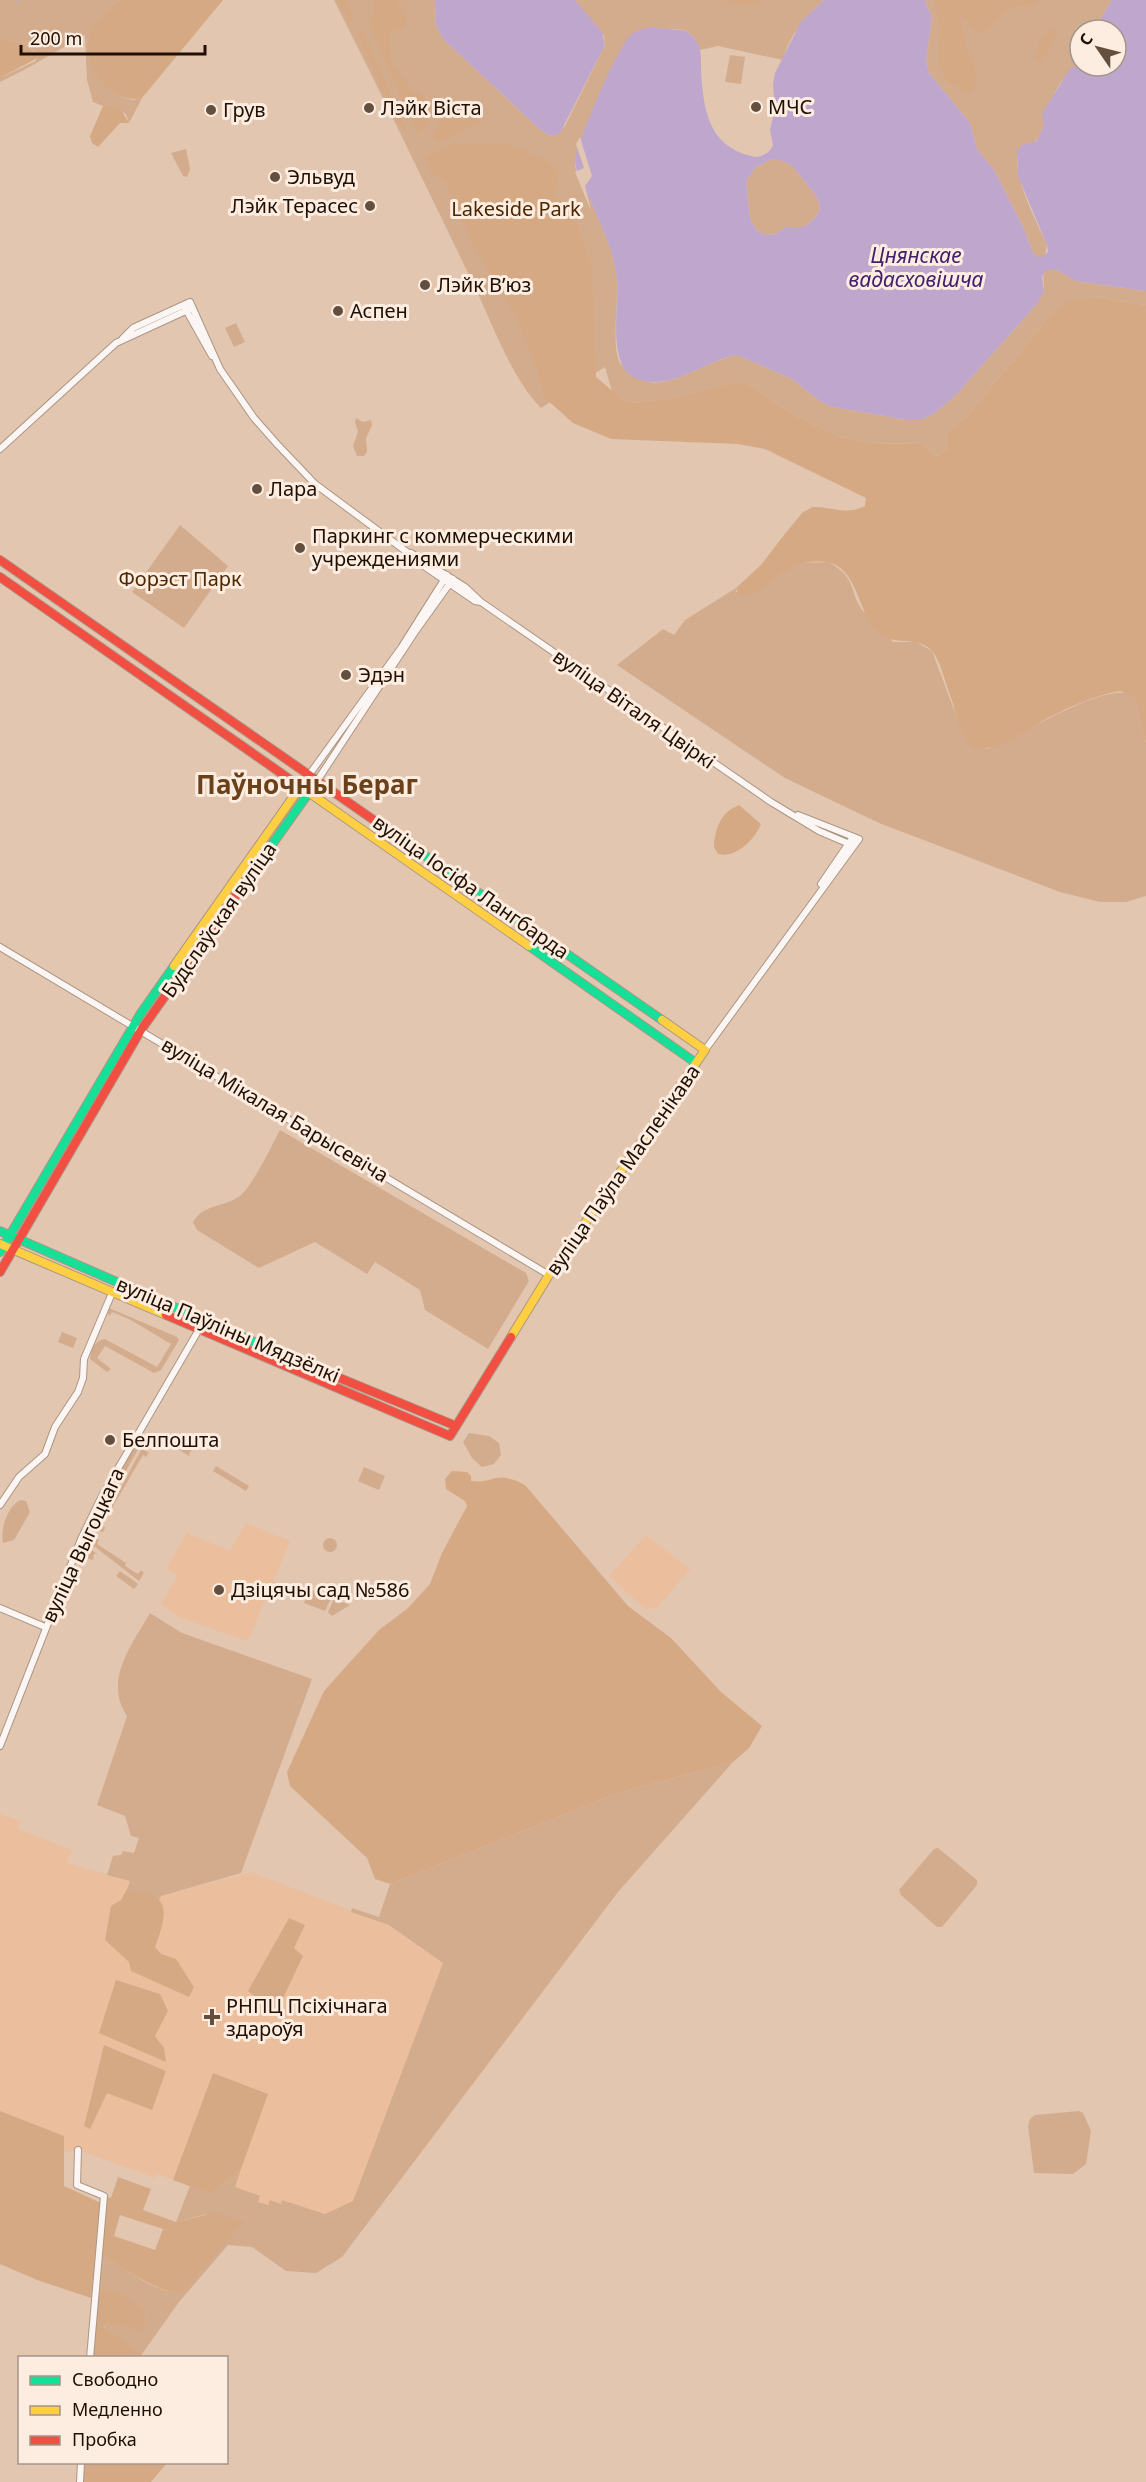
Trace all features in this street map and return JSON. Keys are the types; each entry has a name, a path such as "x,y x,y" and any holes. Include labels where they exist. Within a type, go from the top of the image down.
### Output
{"street":[{"name":"вуліца Віталя Цвіркі","path":"0,448 133,328 188,308 216,361 254,418 297,466 324,490 408,552 478,597 481,602 731,776 819,831 851,844"},
{"name":"вуліца Іосіфа Лангбарда","path":"0,560 705,1050"},
{"name":"вуліца Іосіфа Лангбарда","path":"0,577 696,1063"},
{"name":"Будслаўская вуліца","path":"0,1272 4,1248 14,1237 137,1028 314,778 449,579"},
{"name":"вуліца Віталя Цвіркі","path":"789,812 856,838"},
{"name":"вуліца Паўла Масленікава","path":"450,1436 549,1275 856,838"},
{"name":"вуліца Мікалая Барысевіча","path":"0,947 549,1275"},
{"name":"вуліца Паўліны Мядзёлкі","path":"0,1231 201,1326 450,1436"},
{"name":"вуліца Паўліны Мядзёлкі","path":"4,1248 112,1293 456,1426"},
{"path":"0,1505 19,1477 45,1454 55,1427 78,1392 83,1378 84,1359 112,1293"},
{"name":"вуліца Выгоцкага","path":"0,1746 45,1627 102,1496 201,1326"},
{"path":"0,1608 45,1627"},
{"path":"78,2150 77,2185 104,2196 90,2356"},
{"path":"80,2482 81,2464"}],"shaded area":[{"name":"Дзіцячы сад №586","path":"246,1523 290,1541 248,1641 180,1618 161,1604 178,1576 166,1569 187,1533 230,1551"},
{"path":"646,1535 690,1569 657,1608 645,1609 609,1576"},
{"name":"РНПЦ Псіхічнага здароўя","path":"0,1814 20,1821 18,1829 72,1850 67,1863 130,1881 123,1900 161,1896 251,1872 389,1925 443,1963 353,2201 325,2214 283,2200 281,2204 268,2205 258,2202 259,2196 234,2187 240,2170 211,2194 157,2174 155,2178 78,2150 0,2162"}],"green space":[{"path":"0,0 120,0 93,28 122,97 133,100 142,98 129,123 126,114 111,105 103,106 93,102 87,80 85,35 0,82 0,78 36,61 37,54 26,44 0,38"},
{"path":"120,0 223,0 142,98 130,99 118,95 98,77 88,52 93,27"},
{"name":"Lakeside Park","path":"334,0 435,0 436,25 444,40 543,132 553,136 565,126 605,45 604,36 575,0 824,0 789,42 783,60 718,46 700,50 694,37 683,30 649,28 634,33 609,74 582,138 575,165 605,232 615,265 617,356 625,368 646,381 655,383 678,378 737,355 792,379 821,402 832,407 902,419 923,419 935,413 955,396 1036,305 1044,288 1043,273 1047,269 1057,270 1076,281 1146,291 1146,305 1094,297 1042,325 969,414 946,433 947,448 937,456 922,444 865,443 838,436 790,413 749,384 732,382 683,396 635,403 622,399 612,391 605,367 541,408 520,380 502,347"},
{"path":"338,0 347,0 354,21 348,21"},
{"path":"373,0 397,0 408,23 404,28 389,30 391,62 412,90 421,93 426,98 428,125 416,132 368,23 374,13"},
{"path":"727,0 763,0 745,6"},
{"path":"925,0 1112,0 1101,18 1068,18 1068,74 1056,90 1038,139 1021,146 1017,155 1017,167 1025,195 1047,245 1045,256 1038,258 1033,253 1023,227 994,170 977,149 970,123 929,73 926,59 932,18"},
{"path":"934,0 1039,0 1030,7 1010,9 985,32 978,32 960,15 977,78 970,93 948,82 938,65 940,25"},
{"path":"1049,28 1056,31 1056,35 1046,55 1038,62 1035,60 1038,43"},
{"path":"360,30 364,33 409,135 395,118 358,35"},
{"path":"0,38 26,44 39,57 0,78"},
{"path":"730,55 745,57 741,84 725,82"},
{"path":"461,101 479,113 480,123 439,143 431,135 444,116 454,114 461,108 458,105"},
{"path":"111,105 120,108 129,123 120,123 98,147 92,143 90,136 103,106"},
{"path":"455,143 513,145 547,160 559,172 555,199 577,224 592,269 596,377 622,399 635,403 682,396 732,382 749,384 790,413 838,436 865,443 922,444 937,456 947,448 946,433 969,414 1042,325 1065,302 1094,297 1146,305 1146,743 1134,697 1120,691 1093,698 1067,709 1005,743 975,748 961,731 941,667 933,652 920,643 889,639 875,630 869,622 851,580 836,565 826,562 810,562 797,565 759,590 739,596 736,588 761,565 802,513 812,507 858,509 865,506 866,498 765,449 738,444 611,439 573,423 545,398 534,361 516,317 471,242 445,181 439,175 432,175 425,156"},
{"path":"186,149 190,169 187,177 183,176 171,153"},
{"path":"772,159 784,161 795,169 815,194 819,210 812,221 804,227 786,227 776,234 767,235 758,232 750,219 746,181 756,167"},
{"path":"236,323 245,342 234,347 225,328"},
{"path":"356,418 363,422 371,420 372,425 366,438 367,452 364,456 357,456 353,446 358,432"},
{"name":"Форэст Парк","path":"180,525 228,566 184,628 132,592"},
{"path":"828,562 844,574 863,611 893,642 916,642 932,651 964,736 987,749 1085,702 1106,695 1122,693 1134,697 1146,743 1146,896 1126,902 1100,902 1060,892 879,823 785,778 617,665 663,629 674,635 685,620 736,588 736,592 754,590 786,568 796,564"},
{"path":"739,805 761,824 750,841 738,851 725,855 718,854 714,847 720,822 723,816"},
{"path":"280,1130 526,1273 529,1281 488,1349 425,1310 420,1290 375,1262 367,1274 315,1242 259,1268 197,1230 193,1222 198,1216 235,1199 246,1190"},
{"path":"109,1308 177,1337 179,1340 161,1370 154,1373 105,1346 97,1358 111,1369 107,1372 90,1359 94,1346 105,1339 157,1367 171,1344 129,1319 112,1312 110,1316 107,1313"},
{"path":"62,1332 77,1338 73,1348 58,1342"},
{"path":"469,1433 489,1436 499,1443 501,1455 494,1464 482,1467 472,1458 463,1442"},
{"path":"170,1437 192,1451 189,1456 166,1442"},
{"path":"135,1446 140,1446 93,1529 91,1526"},
{"path":"142,1448 149,1453 146,1457 143,1455 102,1525 105,1528 103,1532 98,1531"},
{"path":"216,1466 249,1486 246,1491 213,1471"},
{"path":"364,1467 385,1476 379,1490 358,1481"},
{"path":"452,1471 467,1472 471,1476 471,1481 486,1481 501,1477 525,1485 628,1606 671,1638 721,1692 762,1726 749,1748 733,1762 615,1794 390,1884 375,1879 367,1858 290,1786 287,1772 324,1691 379,1630 408,1608 430,1584 442,1553 467,1506 465,1501 446,1489 445,1479"},
{"path":"20,1500 26,1501 30,1512 14,1540 3,1543 6,1519 11,1508"},
{"path":"94,1537 99,1540 97,1544 126,1563 125,1566 138,1574 141,1570 144,1573 139,1581 90,1543"},
{"path":"330,1538 335,1540 337,1545 335,1550 330,1552 325,1550 323,1545 325,1540"},
{"path":"82,1543 97,1554 94,1554 93,1560 77,1556"},
{"path":"120,1571 138,1584 134,1589 116,1576"},
{"path":"310,1589 331,1598 325,1611 304,1603"},
{"path":"334,1599 350,1605 332,1616 328,1612"},
{"path":"150,1613 182,1633 312,1679 241,1873 161,1896 154,1909 123,1901 130,1881 107,1875 113,1856 121,1855 123,1851 134,1853 139,1838 131,1836 125,1816 97,1805 127,1716 120,1703 119,1676 128,1650"},
{"path":"733,1762 618,1892 342,2257 316,2273 286,2271 252,2247 228,2245 179,2302 142,2354 104,2329 107,2323 146,2324 144,2309 97,2289 102,2255 141,2280 162,2290 183,2292 188,2285 206,2214 176,2222 190,2186 211,2194 241,2169 235,2187 260,2196 258,2202 268,2205 270,2200 281,2204 282,2200 325,2214 353,2201 443,1963 389,1925 351,1912 352,1908 379,1917 390,1884 615,1794"},
{"path":"938,1848 977,1880 977,1885 942,1927 937,1927 901,1895 899,1890 934,1849"},
{"path":"127,1889 152,1895 163,1906 164,1914 155,1947 161,1954 176,1959 194,1987 189,1997 131,1971 129,1962 105,1940 111,1906 121,1900"},
{"path":"289,1918 305,1925 294,1948 303,1956 276,2013 248,1991"},
{"path":"116,1980 160,1994 168,2011 155,2036 164,2048 166,2062 99,2033"},
{"path":"104,2045 166,2071 152,2110 107,2093 90,2129 84,2126"},
{"path":"213,2073 268,2094 241,2169 211,2194 173,2180"},
{"path":"0,2111 64,2136 64,2186 101,2203 91,2298 37,2280 0,2264"},
{"path":"1079,2111 1083,2113 1091,2131 1086,2164 1073,2174 1034,2173 1028,2126 1030,2119 1035,2115"},
{"path":"118,2177 151,2189 143,2210 176,2222 213,2213 245,2221 183,2292 175,2293 142,2280 102,2255 100,2232 104,2196 111,2198","holes":["120,2215 163,2229 155,2250 114,2236"]},
{"path":"97,2289 120,2293 144,2309 146,2324 142,2331 107,2323 104,2328 142,2354 141,2356 91,2356"},
{"path":"83,2464 166,2464 151,2482 82,2482"}],"water":[{"path":"435,0 575,0 602,32 605,45 560,133 553,136 543,132 444,40 436,25"},
{"name":"Цнянскае вадасховішча","path":"824,0 925,0 932,18 926,59 929,73 970,123 977,149 994,170 1023,227 1033,253 1040,258 1048,252 1047,245 1018,176 1017,150 1022,145 1037,141 1044,125 1042,114 1068,72 1068,78 1128,78 1128,18 1101,18 1112,0 1146,0 1146,291 1076,281 1057,270 1047,270 1042,276 1044,292 1036,305 955,396 935,413 923,419 902,419 832,407 821,402 792,379 737,355 663,381 650,382 638,379 628,373 621,363 616,335 617,279 613,256 575,163 591,113 617,56 632,34 653,28 686,31 692,35 699,46 706,111 717,134 725,144 737,151 754,157 761,156 770,151 773,145 770,130 775,109 773,84 775,73 801,22","holes":["772,159 788,163 815,194 819,205 817,215 804,227 786,227 776,234 767,235 758,232 750,219 746,181 756,167"]}],"pier":[{"path":"580,137 592,176 585,186 591,211 575,172 584,168 576,144"}],"traffic: fast":[{"path":"249,877 317,781"},
{"path":"378,823 662,1020"},
{"path":"529,946 696,1063"},
{"path":"0,1252 141,1013 174,966"},
{"path":"0,1231 284,1355"}],"traffic: slow":[{"path":"288,778 529,946"},
{"path":"174,966 301,786"},
{"path":"511,1337 549,1275 705,1050 662,1020"},
{"path":"0,1244 166,1315"}],"traffic: jam":[{"path":"0,560 378,823"},
{"path":"0,577 288,778"},
{"path":"0,1272 141,1030 249,877"},
{"path":"166,1315 450,1436 511,1337"},
{"path":"284,1355 456,1426"}],"place":[{"name":"МЧС","path":"756,107"},
{"name":"Лэйк Вiста","path":"369,108"},
{"name":"Грув","path":"211,110"},
{"name":"Эльвуд","path":"275,177"},
{"name":"Лэйк Терасес","path":"370,206"},
{"name":"Лэйк В’юз","path":"425,285"},
{"name":"Аспен","path":"338,311"},
{"name":"Лара","path":"257,489"},
{"name":"Паркинг с коммерческими учреждениями","path":"300,548"},
{"name":"Эдэн","path":"346,675"},
{"name":"Белпошта","path":"110,1440"},
{"name":"Дзіцячы сад №586","path":"219,1590"},
{"name":"РНПЦ Псіхічнага здароўя","path":"212,2017"}],"district":[{"name":"Паўночны Бераг","path":"307,785"}]}
